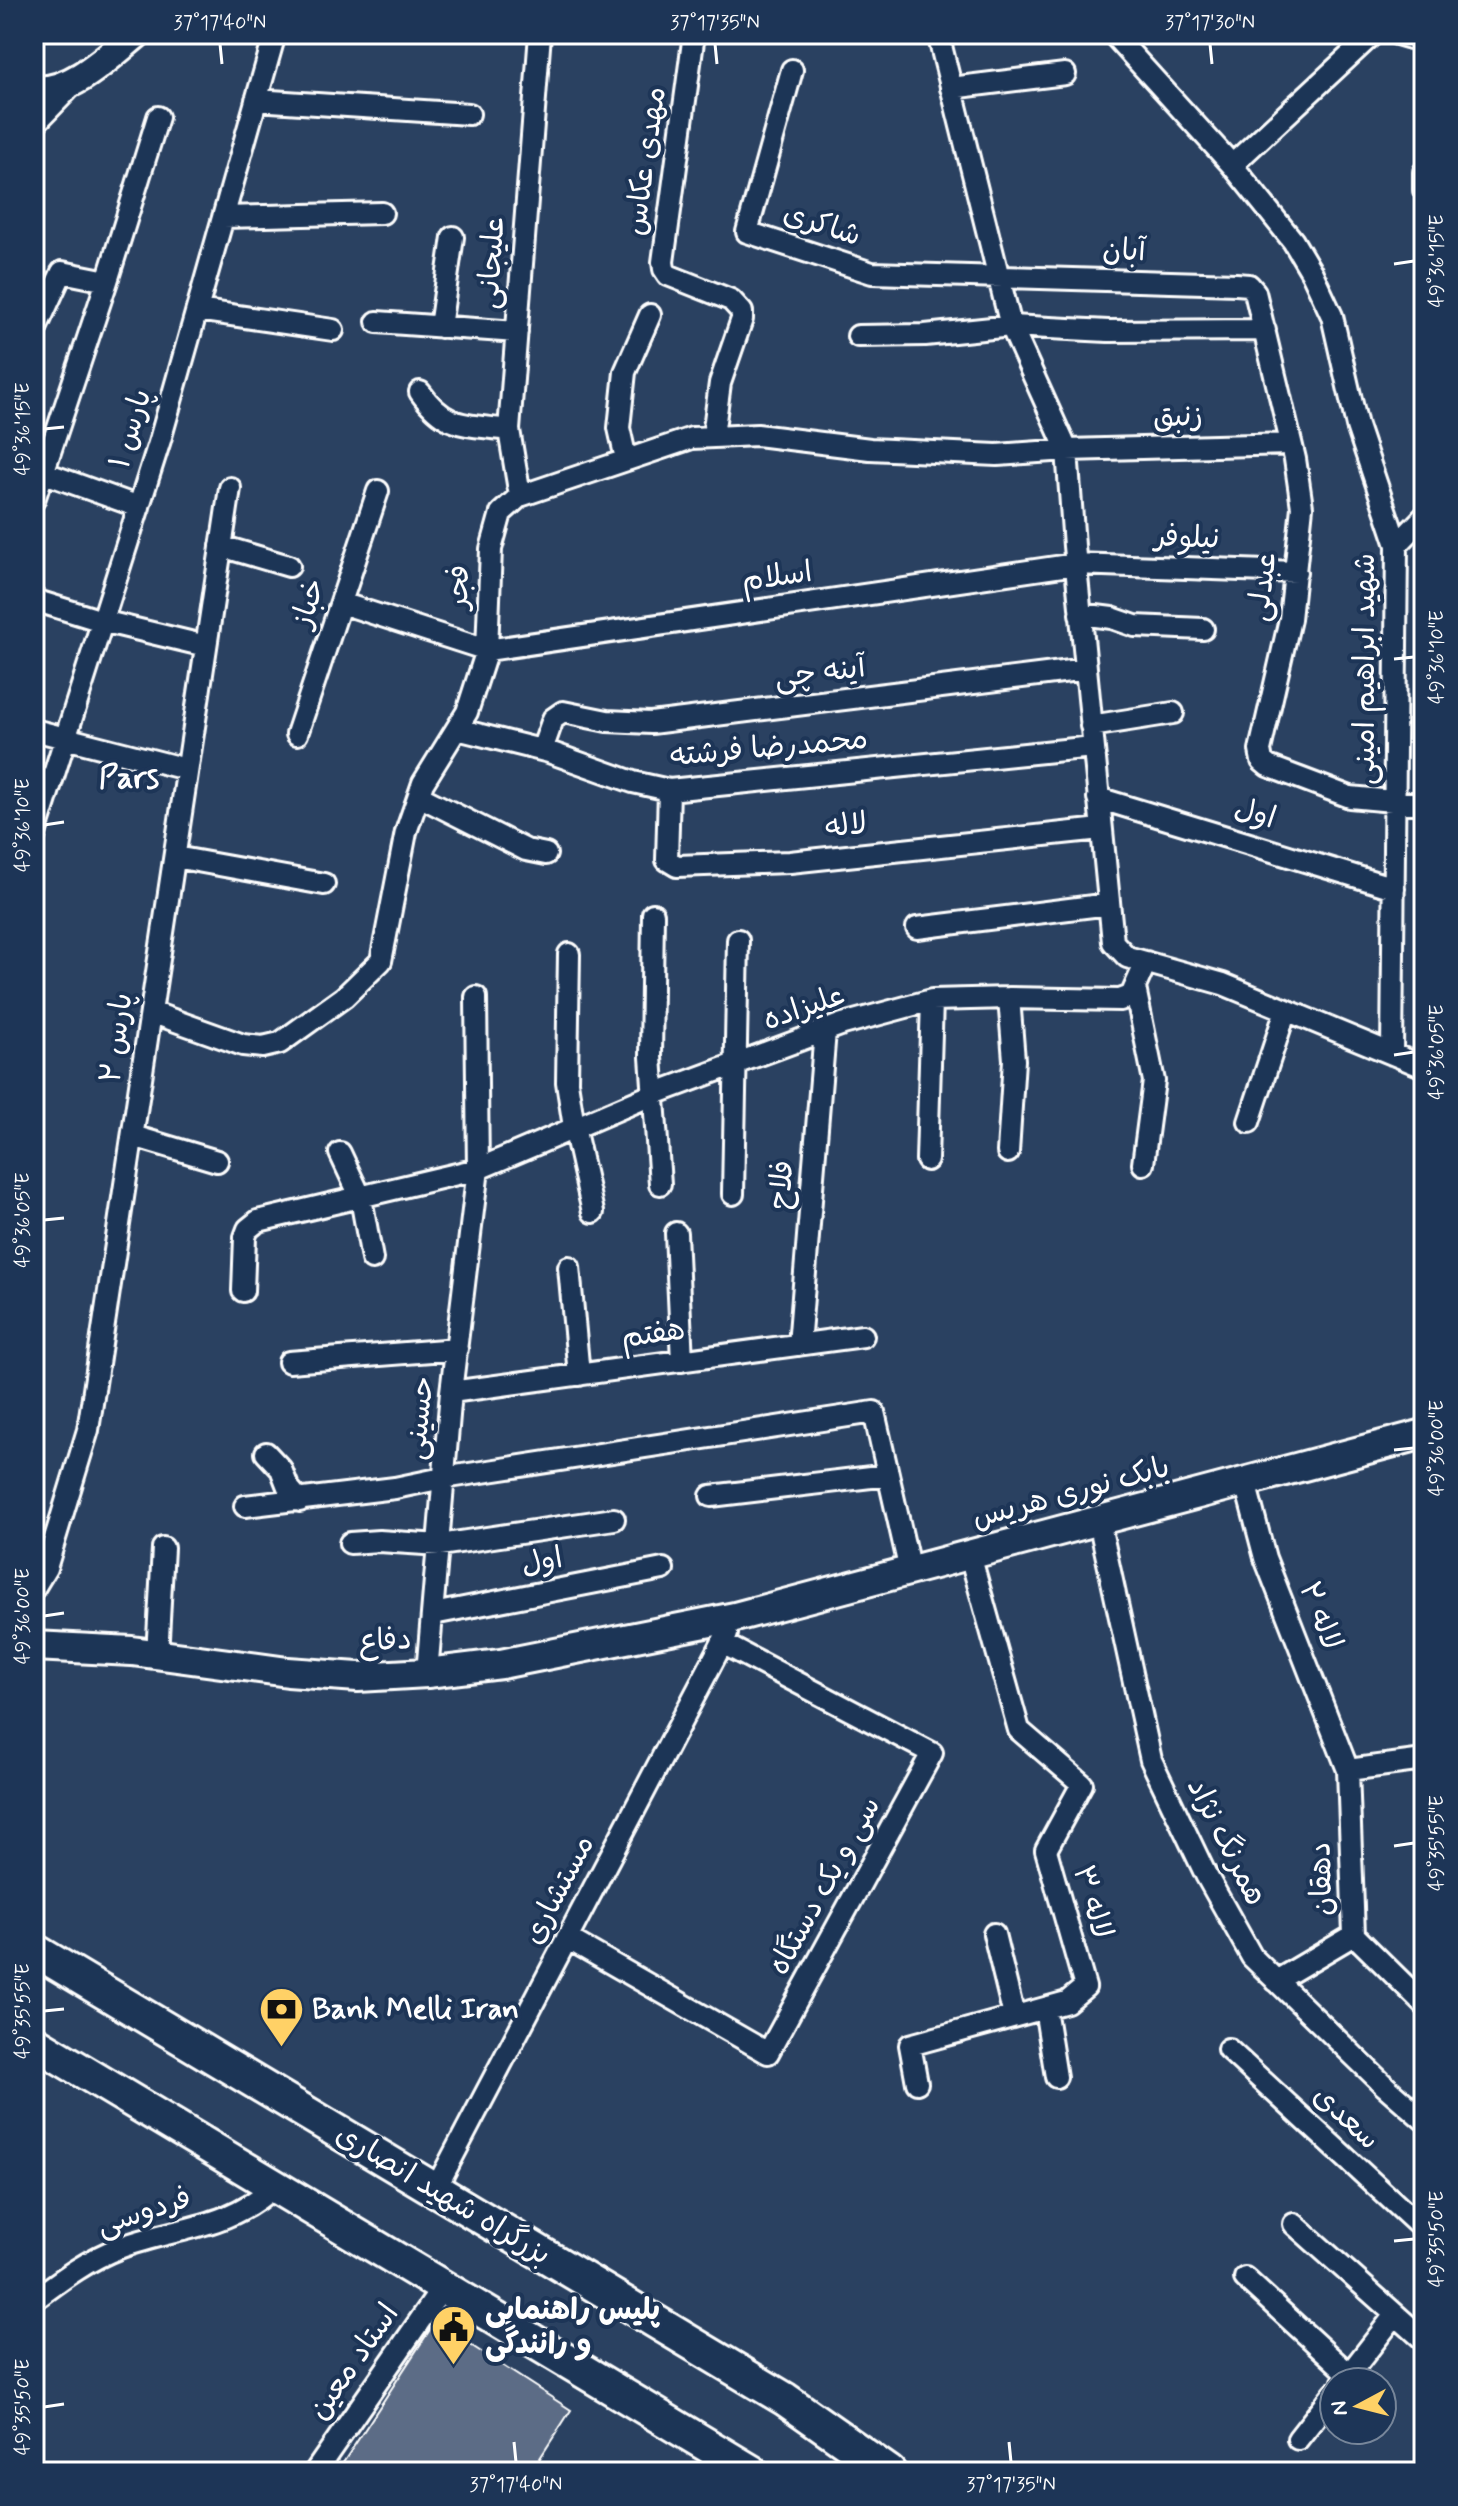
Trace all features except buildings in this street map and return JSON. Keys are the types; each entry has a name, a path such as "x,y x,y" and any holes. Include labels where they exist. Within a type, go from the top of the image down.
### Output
{"main road":[{"path":"34,119 65,87 130,36"},
{"path":"34,90 65,87"},
{"name":"بابک نوری هریس","path":"735,1617 1424,1434"},
{"name":"دفاع","path":"34,1646 157,1655 288,1672 358,1677 501,1664 735,1617"},
{"name":"بزرگراه شهید انصاری","path":"34,1950 785,2399 889,2472"},
{"path":"34,2042 752,2472"}],"street":[{"name":"پارس ۱","path":"34,837 139,507 275,34"},
{"name":"علیجانی","path":"520,496 509,430 540,34"},
{"name":"مهدی عکاس","path":"694,34 663,262 668,275 731,300 742,312 720,383 713,436"},
{"path":"938,34 1011,326 1067,450 1113,942 1137,960 1223,984 1424,1067"},
{"name":"شهید ابراهیم امینی","path":"1113,34 1232,165 1293,241 1312,273 1332,316 1357,426 1397,545 1392,1054"},
{"path":"1232,165 1373,34"},
{"path":"1397,34 1424,42"},
{"name":"شاکری","path":"792,70 747,232 872,273 998,277"},
{"path":"951,88 1065,74"},
{"path":"256,100 469,114"},
{"path":"34,500 38,471 107,281 158,117"},
{"path":"1424,172 1424,190"},
{"path":"223,217 382,213"},
{"path":"440,327 453,237"},
{"path":"34,333 62,272 107,281"},
{"name":"آبان","path":"998,277 1249,285"},
{"name":"عبدلی","path":"1249,285 1255,292 1265,330 1302,507 1288,634 1260,750 1262,761 1350,797 1395,802"},
{"path":"197,310 333,330"},
{"path":"626,459 619,428 625,372 650,315"},
{"path":"377,322 517,332"},
{"path":"858,336 925,335 1011,326 1108,331 1265,330"},
{"path":"420,392 437,414 446,419 509,430"},
{"path":"520,496 692,438 713,436 757,435 870,449 997,455 1067,450"},
{"name":"زنبق","path":"1067,450 1291,444"},
{"path":"38,471 139,507"},
{"name":"پارس ۲","path":"34,1588 46,1568 88,1430 230,488"},
{"name":"خباز","path":"297,734 378,491"},
{"name":"فجر","path":"151,1012 243,1045 263,1047 280,1043 344,997 381,961 406,832 423,783 467,712 487,650 491,549 501,513 520,496"},
{"path":"1397,545 1424,517"},
{"path":"221,546 289,566"},
{"name":"نیلوفر","path":"1076,564 1296,572"},
{"name":"اسلام","path":"487,650 1076,564"},
{"path":"34,600 102,621 206,646"},
{"path":"341,603 487,650"},
{"path":"1080,614 1112,618 1135,626 1203,629"},
{"name":"آینه چی","path":"542,750 553,719 563,712 607,721 651,723 1086,669"},
{"name":"محمدرضا فرشته","path":"457,729 542,750 633,782 669,790 1092,737 1173,713"},
{"path":"34,730 186,769"},
{"name":"لاله","path":"669,790 667,860 677,866 790,862 1101,829"},
{"path":"419,796 526,850 546,854"},
{"name":"اول","path":"1098,798 1394,888"},
{"path":"1395,802 1424,804"},
{"path":"175,857 324,884"},
{"path":"917,928 1109,904"},
{"path":"653,914 651,1057 660,1184"},
{"path":"733,1194 738,940"},
{"path":"569,954 567,1082 593,1212"},
{"path":"1137,960 1135,988 1154,1081 1143,1164"},
{"name":"علیزاده","path":"419,1184 471,1171 654,1094 825,1031 932,1000 1120,1000 1131,996 1135,988"},
{"path":"471,1171 476,997"},
{"path":"1008,1152 1014,1060 1009,998"},
{"path":"927,1160 932,1000"},
{"path":"1249,1122 1286,1010"},
{"name":"فلاح","path":"799,1345 825,1031"},
{"path":"133,1136 217,1161"},
{"path":"340,1153 361,1198 372,1259"},
{"name":"علیزاده","path":"243,1291 248,1229 258,1221 471,1171"},
{"name":"حسینی","path":"427,1673 471,1171"},
{"path":"676,1233 682,1361"},
{"path":"569,1267 579,1375"},
{"name":"هفتم","path":"451,1392 863,1336"},
{"path":"289,1362 457,1349"},
{"path":"245,1506 395,1488 874,1412 910,1571"},
{"path":"266,1453 281,1469 288,1487 300,1501"},
{"path":"711,1496 888,1475"},
{"name":"لاله ۲","path":"1245,1482 1265,1558 1348,1770"},
{"path":"350,1543 379,1541 440,1545 614,1519"},
{"name":"همرنگ نژاد","path":"1099,1521 1151,1760 1206,1875 1252,1957 1424,2120"},
{"path":"157,1655 163,1548"},
{"name":"لاله ۳","path":"917,2083 910,2045 1067,2002 1085,1987 1046,1850 1082,1784 1019,1730 970,1555"},
{"name":"اول","path":"433,1614 663,1569"},
{"name":"مستشاری","path":"435,2190 735,1617"},
{"name":"سی و یک دستگاه","path":"567,1938 768,2053 932,1753 722,1643"},
{"path":"1348,1770 1424,1760"},
{"name":"دهقان","path":"1348,1770 1354,1935 1424,2004"},
{"path":"994,1934 1014,2016"},
{"path":"1276,1981 1354,1935"},
{"path":"1045,2008 1056,2077"},
{"name":"سعدی","path":"1228,2049 1424,2230"},
{"name":"فردوسی","path":"34,2300 96,2259 121,2247 188,2231 228,2217 260,2199 274,2186"},
{"path":"1294,2224 1424,2340"},
{"path":"1245,2278 1334,2366"},
{"name":"استاد معین","path":"315,2472 443,2287"},
{"path":"1355,2366 1395,2315"},
{"path":"1298,2439 1318,2413"}],"place":[{"name":"Bank Melli Iran","path":"281,2048"},
{"name":"پلیس راهنمایی و رانندگی","path":"454,2366"}],"district":[{"name":"Pars","path":"129,778"}]}
